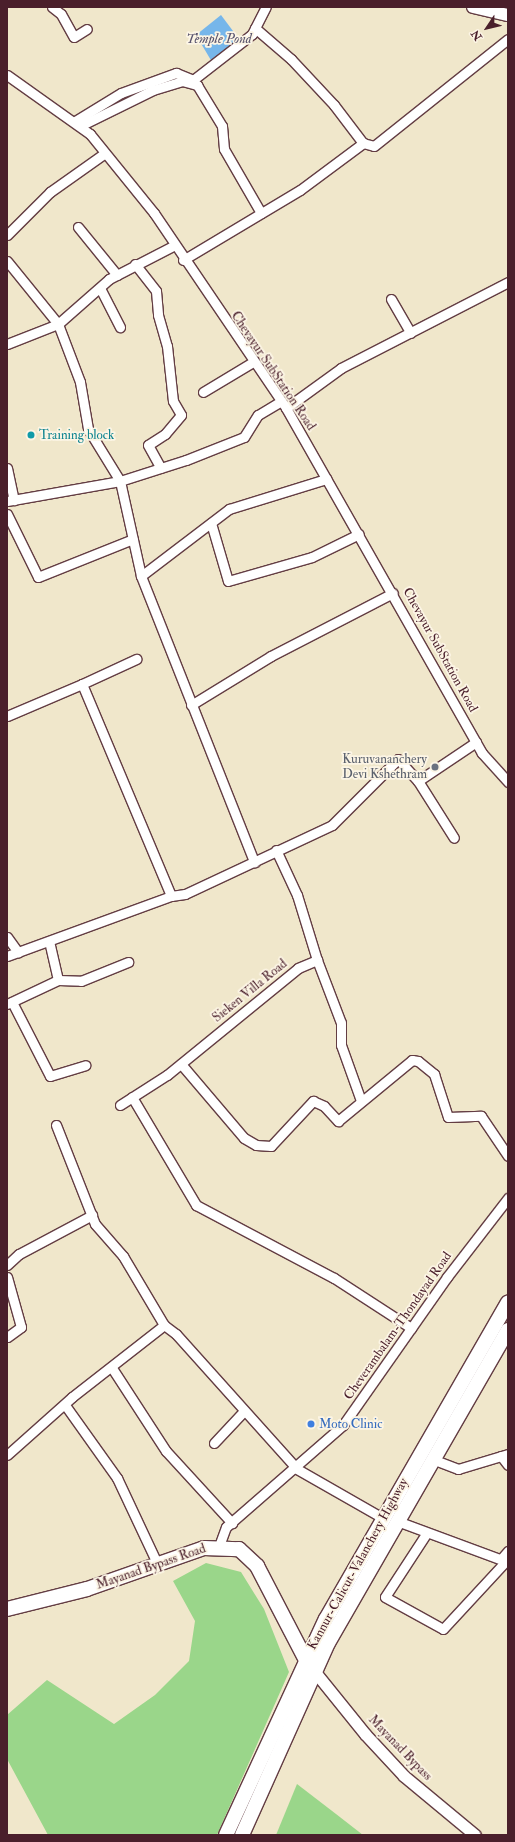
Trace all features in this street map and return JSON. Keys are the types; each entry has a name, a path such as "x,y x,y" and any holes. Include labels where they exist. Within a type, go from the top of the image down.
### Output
{"main road":[{"path":"474,7 508,15"},
{"path":"500,7 508,9"},
{"name":"Kannur-Calicut-Valanchery Highway","path":"226,1835 306,1660 383,1518 508,1303"},
{"name":"Kannur-Calicut-Valanchery Highway","path":"242,1835 315,1672 397,1521 508,1330"},
{"name":"Mayanad Bypass Road","path":"7,1609 87,1589 157,1563 219,1546 239,1549 256,1566 306,1660"}],"street":[{"path":"52,7 61,14 74,37 87,29"},
{"path":"78,123 121,93 176,73 193,80 237,48 255,28 266,7"},
{"path":"255,28 291,59 334,105 363,143 374,146 508,38"},
{"name":"Chevayur SubStation Road","path":"7,75 78,123 106,153 154,213 173,246 283,405 393,593 476,742 508,782"},
{"path":"78,123 154,90 182,81 197,85 222,126 224,149 230,162 261,213"},
{"path":"183,260 261,213 363,143"},
{"path":"7,234 50,192 106,153"},
{"path":"78,227 117,275"},
{"path":"7,344 58,324 117,275 135,264 173,246"},
{"path":"135,264 156,291 158,315 167,346 173,401 181,415 165,434 148,445 161,468"},
{"path":"8,265 58,324 80,382 88,429 120,481 141,576 254,862"},
{"path":"7,468 11,500 120,481 161,468 244,437 258,415 283,405 318,381 508,282"},
{"path":"100,288 120,328"},
{"path":"391,299 411,333"},
{"path":"203,392 253,362"},
{"path":"141,576 229,509 326,479"},
{"path":"7,514 38,577 132,539"},
{"path":"211,523 228,581 312,557 359,534"},
{"path":"191,705 271,656 393,593"},
{"path":"7,716 136,660"},
{"path":"82,684 171,896"},
{"path":"418,781 476,742"},
{"path":"7,956 171,896 185,894 332,825 398,759 418,781 454,838"},
{"path":"276,850 297,894 317,960 341,1023 341,1045 361,1101"},
{"path":"7,937 18,952"},
{"path":"48,941 58,980"},
{"name":"Sieken Villa Road","path":"120,1105 181,1064 298,968 317,960"},
{"path":"85,1065 50,1076 9,1003 58,980 81,981 128,962"},
{"path":"181,1064 244,1138 256,1146 271,1146 313,1101 324,1106 338,1121 412,1060 418,1061 434,1074 448,1117 481,1116 508,1156"},
{"path":"132,1097 196,1205 334,1278 411,1328"},
{"path":"56,1125 92,1215 123,1256 164,1325 176,1334 297,1469 383,1518"},
{"name":"Cheverambalam-Thondayad Road","path":"219,1546 232,1523 297,1469 343,1426 411,1328 508,1198"},
{"path":"7,1265 19,1254 92,1215"},
{"path":"7,1277 21,1327 7,1337"},
{"path":"7,1455 65,1405 164,1325"},
{"path":"112,1368 166,1451 232,1523"},
{"path":"65,1405 117,1478 157,1563"},
{"path":"214,1443 244,1411"},
{"path":"432,1459 458,1469 504,1455 508,1465"},
{"path":"397,1521 426,1534 505,1561"},
{"path":"426,1534 385,1597 443,1629 505,1561 508,1551"},
{"name":"Mayanad Bypass","path":"315,1672 365,1734 404,1776 475,1835"}],"green space":[{"path":"206,1563 241,1572 264,1609 289,1672 217,1835 48,1835 7,1759 7,1715 47,1680 114,1724 155,1695 189,1661 195,1621 173,1581"},
{"path":"297,1784 336,1814 363,1835 276,1835"}],"water":[{"name":"Temple Pond","path":"221,15 242,43 212,62 196,35"}],"place":[{"name":"Training block","path":"31,435"},
{"name":"Kuruvananchery Devi Kshethram","path":"435,767"},
{"name":"Moto Clinic","path":"311,1424"}]}
